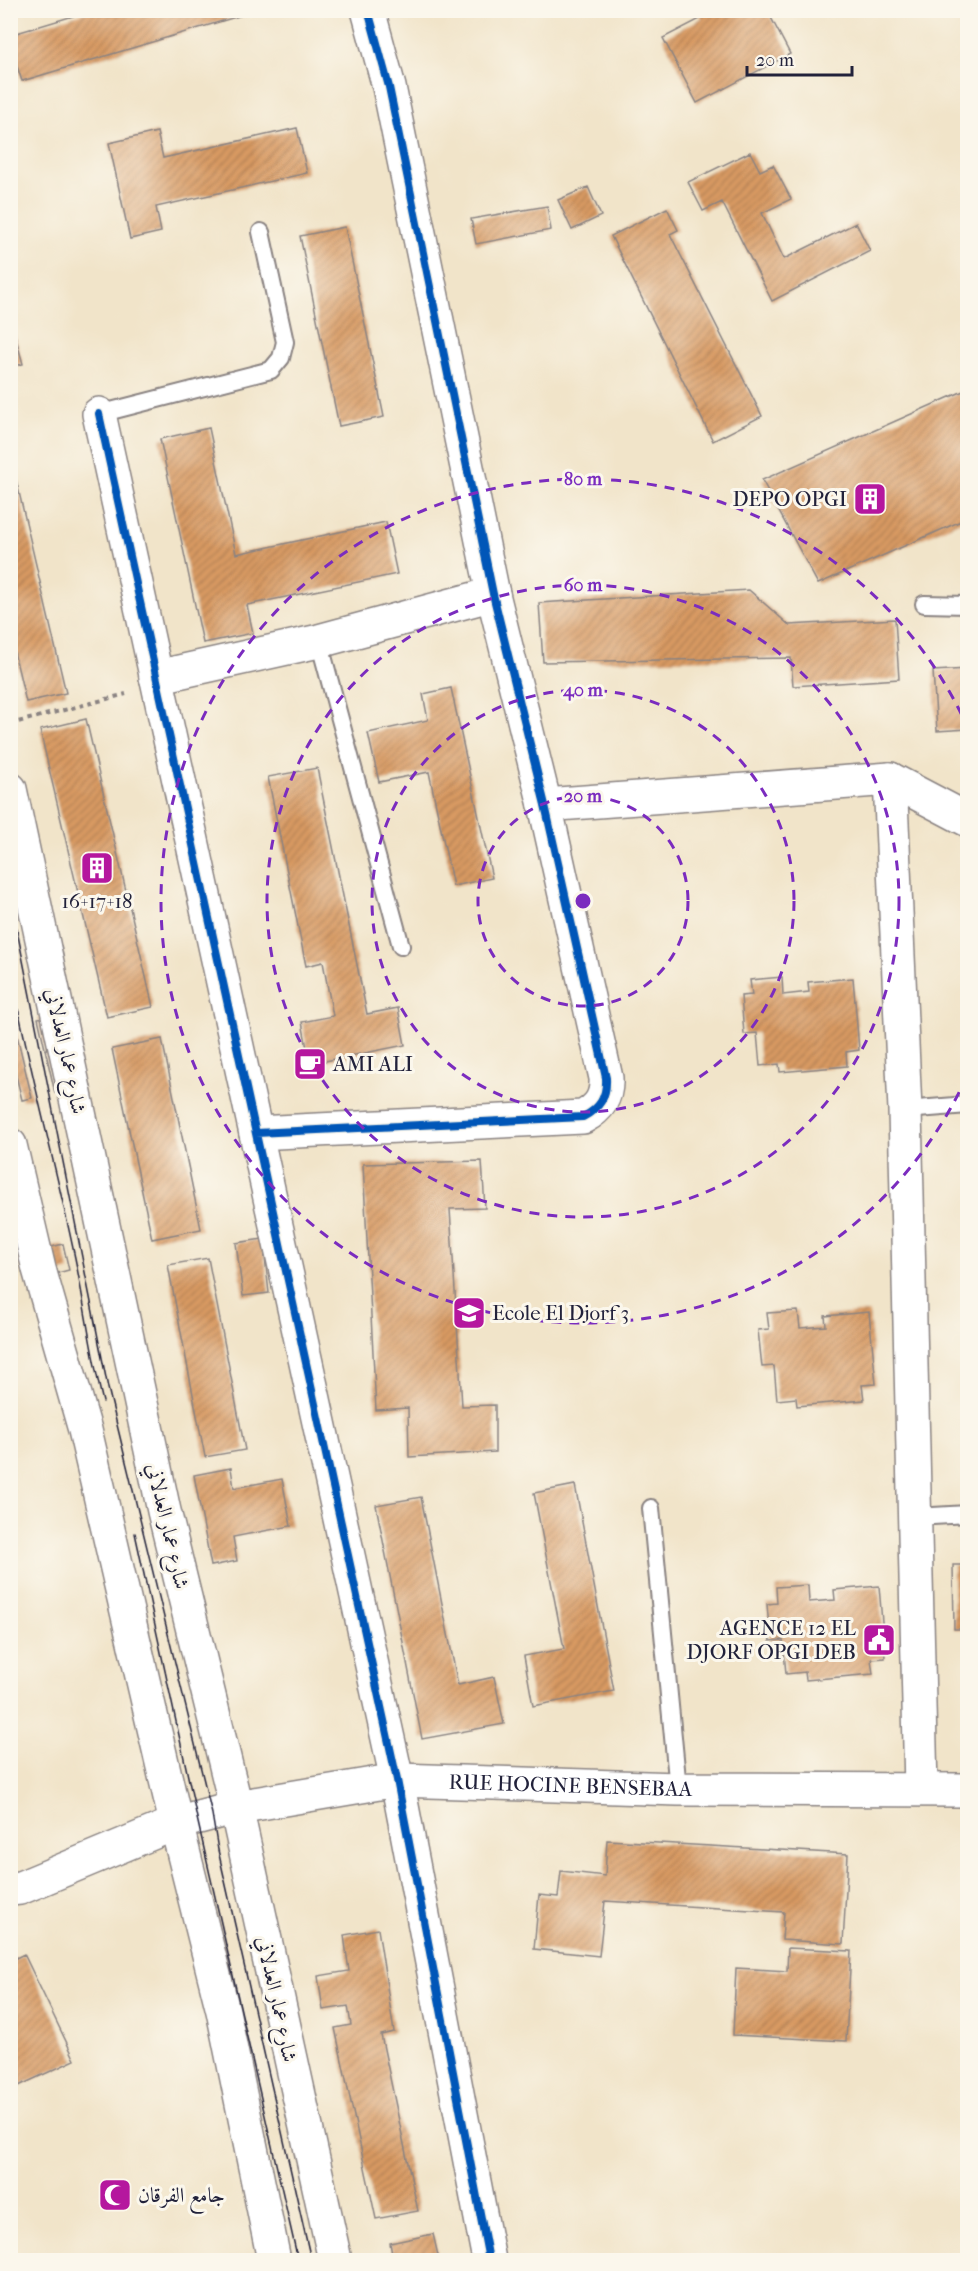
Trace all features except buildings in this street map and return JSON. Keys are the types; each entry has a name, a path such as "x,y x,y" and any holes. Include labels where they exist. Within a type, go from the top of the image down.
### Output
{"street":[{"path":"256,1133 583,1117 594,1111 603,1101 606,1089 606,1078 544,805 493,594 389,87 369,10"},
{"path":"99,414 397,1780 489,2260"},
{"path":"157,682 493,594"},
{"path":"544,805 890,779 968,820"},
{"path":"890,779 905,1110 921,1789"},
{"name":"شارع عمار العدلاني","path":"10,789 164,1511 236,1807 335,2260"},
{"path":"10,1144 39,1269 85,1430 176,1823 223,2011 274,2260"},
{"name":"RUE HOCINE BENSEBAA","path":"10,1889 20,1888 176,1823 236,1807 397,1780 678,1789 968,1790"}],"lane":[{"path":"99,414 271,370 280,358 285,342 261,232"},
{"path":"924,604 968,605"},
{"path":"319,641 401,946"},
{"path":"905,1110 968,1105"},
{"path":"651,1508 678,1789"},
{"path":"915,1517 968,1514"}],"path":[{"path":"10,724 157,682"}],"tram line":[{"path":"10,895 108,1388 212,1814 218,1850 311,2260"},
{"path":"10,968 75,1258 103,1402"},
{"path":"135,1533 197,1818 298,2260"}],"cycle path":[{"path":"256,1133 583,1117 598,1106 604,1096 606,1085 545,805 493,594 389,87 368,10"},
{"path":"99,414 397,1780 489,2260"}],"place":[{"name":"DEPO OPGI","path":"870,499"},
{"name":"16+17+18","path":"97,868"},
{"name":"AMI ALI","path":"310,1064"},
{"name":"Ecole El Djorf 3","path":"469,1313"},
{"name":"AGENCE 12 EL DJORF OPGI DEB","path":"879,1640"},
{"name":"جامع الفرقان","path":"115,2195"}]}
